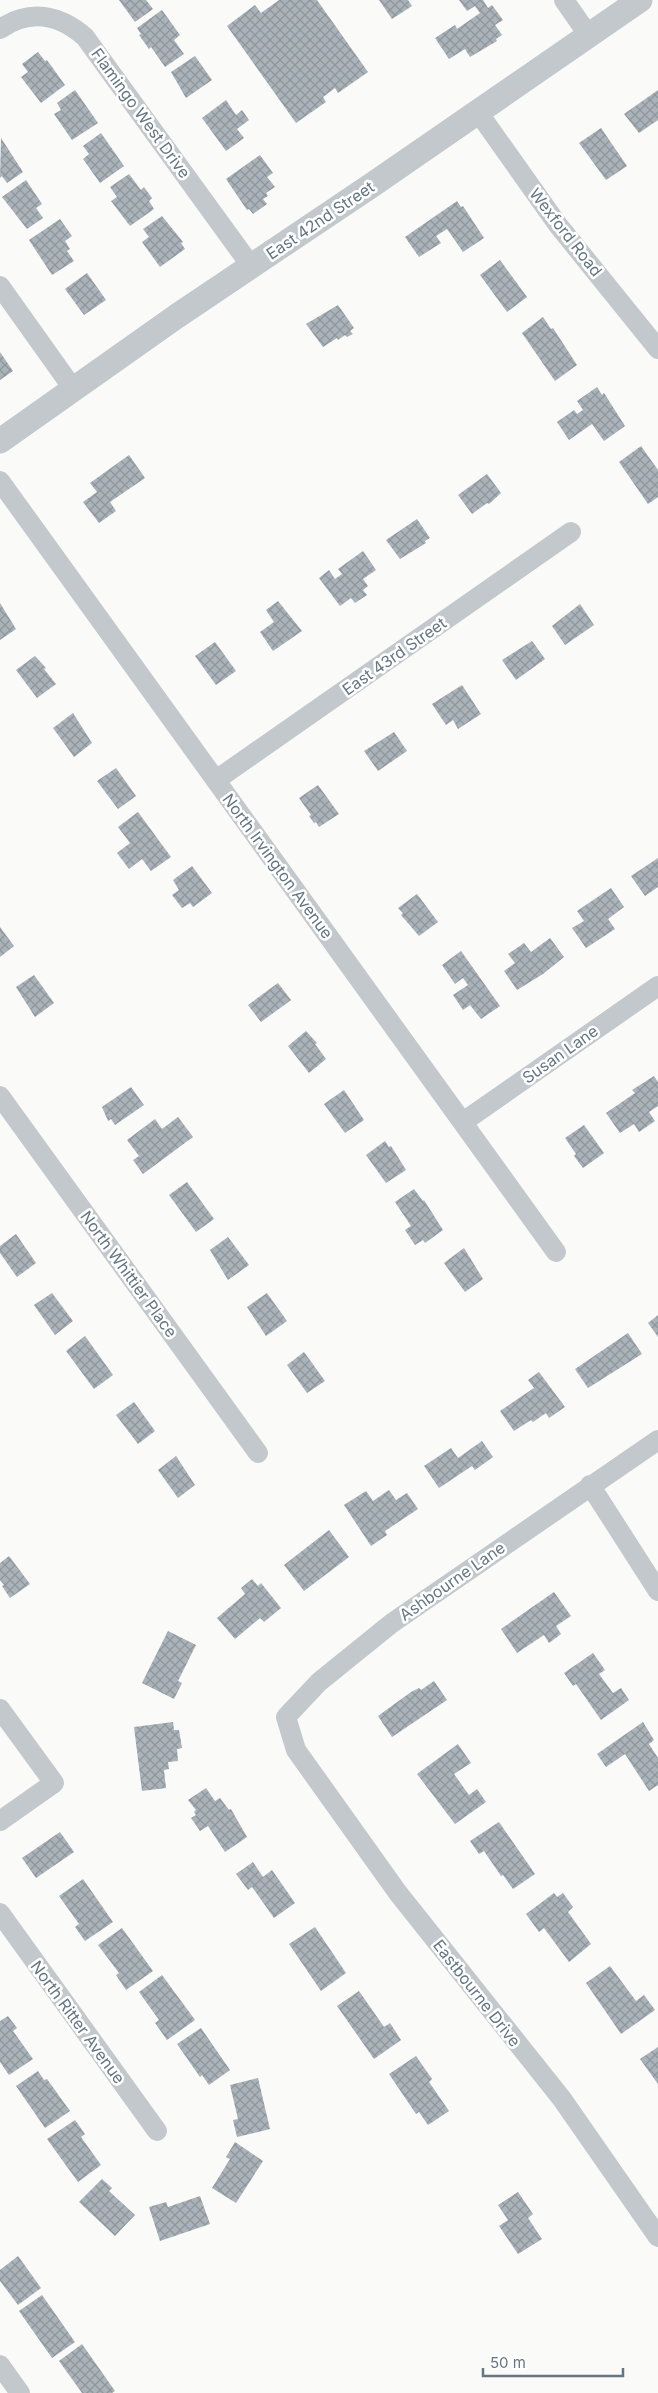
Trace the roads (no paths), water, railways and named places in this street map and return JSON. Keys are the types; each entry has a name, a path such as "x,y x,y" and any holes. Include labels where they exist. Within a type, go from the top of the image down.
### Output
{"street":[{"path":"564,0 589,36"},
{"name":"East 42nd Street","path":"0,441 251,266 640,0"},
{"name":"Flamingo West Drive","path":"0,29 12,20 47,17 71,26 85,37 251,266"},
{"name":"Wexford Road","path":"478,112 558,225 658,350"},
{"path":"0,286 74,390"},
{"name":"North Irvington Avenue","path":"0,481 556,1252"},
{"name":"East 43rd Street","path":"216,780 571,532"},
{"name":"Susan Lane","path":"463,1122 658,986"},
{"name":"North Whittier Place","path":"0,1096 258,1454"},
{"name":"Ashbourne Lane","path":"296,1750 286,1717 319,1682 392,1623 658,1440"},
{"path":"590,1485 658,1591"},
{"path":"0,1709 54,1783 0,1821"},
{"name":"Eastbourne Drive","path":"296,1750 398,1893 562,2099 658,2237"},
{"name":"North Ritter Avenue","path":"0,1913 157,2131"},
{"path":"0,2365 20,2393"}]}
